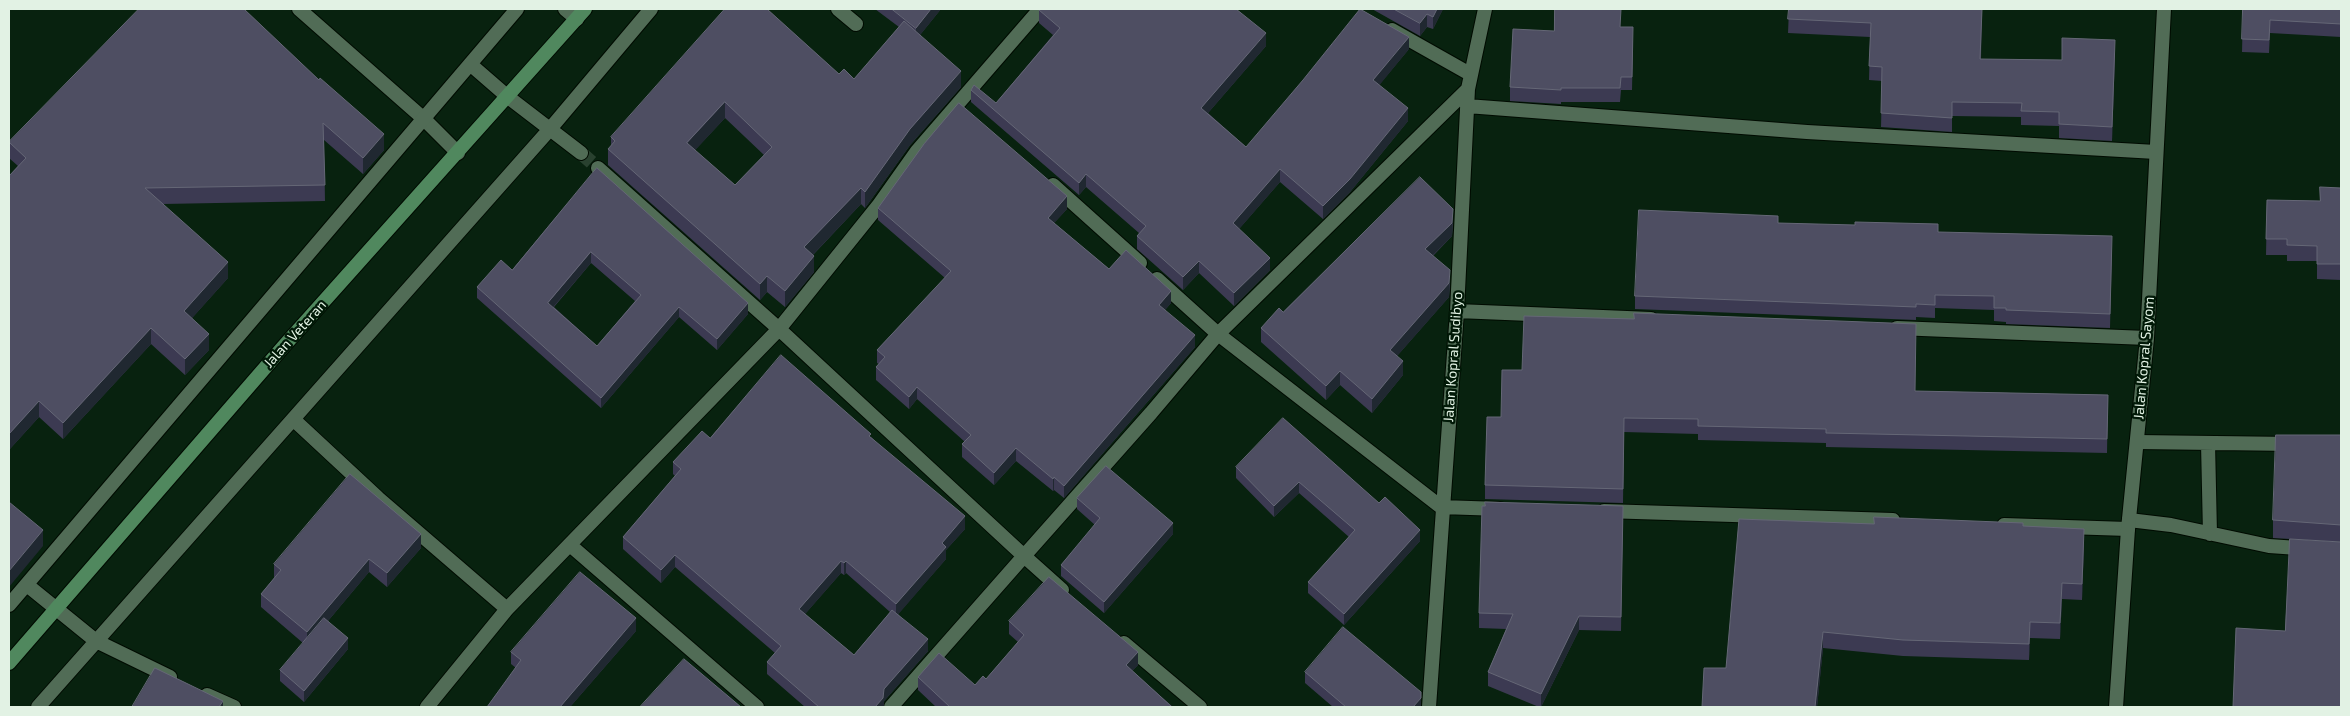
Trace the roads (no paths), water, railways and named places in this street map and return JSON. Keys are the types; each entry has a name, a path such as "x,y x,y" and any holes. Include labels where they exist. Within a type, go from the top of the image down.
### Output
{"main road":[{"name":"Jalan Veteran","path":"9,663 283,347 581,14"}],"street":[{"path":"299,9 424,119 458,153"},
{"path":"9,605 517,9"},
{"path":"565,9 581,14"},
{"path":"38,707 550,129 651,9"},
{"path":"838,9 856,24"},
{"path":"427,707 506,609 779,329 878,206 917,151 962,106 1040,9"},
{"name":"Jalan Kopral Sudibyo","path":"1429,707 1441,507 1456,311 1468,89 1485,9"},
{"name":"Jalan Kopral Sayom","path":"2116,707 2128,525 2146,338 2164,9"},
{"path":"1380,23 1470,74"},
{"path":"470,64 508,97 581,153"},
{"path":"891,707 1151,413 1218,334 1468,89"},
{"path":"1467,106 1807,132 2156,152"},
{"path":"598,168 779,329 1024,556 1075,600"},
{"path":"1040,174 1218,334 1441,507 1511,509"},
{"path":"1456,311 1664,319"},
{"path":"1880,328 2146,338"},
{"path":"293,419 378,498 506,609"},
{"path":"2137,442 2303,444"},
{"path":"2208,443 2210,534"},
{"path":"1591,511 1909,521"},
{"path":"1989,524 2171,525 2269,546 2341,551"},
{"path":"570,545 757,707"},
{"path":"27,585 96,641 234,707"},
{"path":"1112,632 1200,707"}],"tunnel":[{"path":"581,153 598,168"}]}
